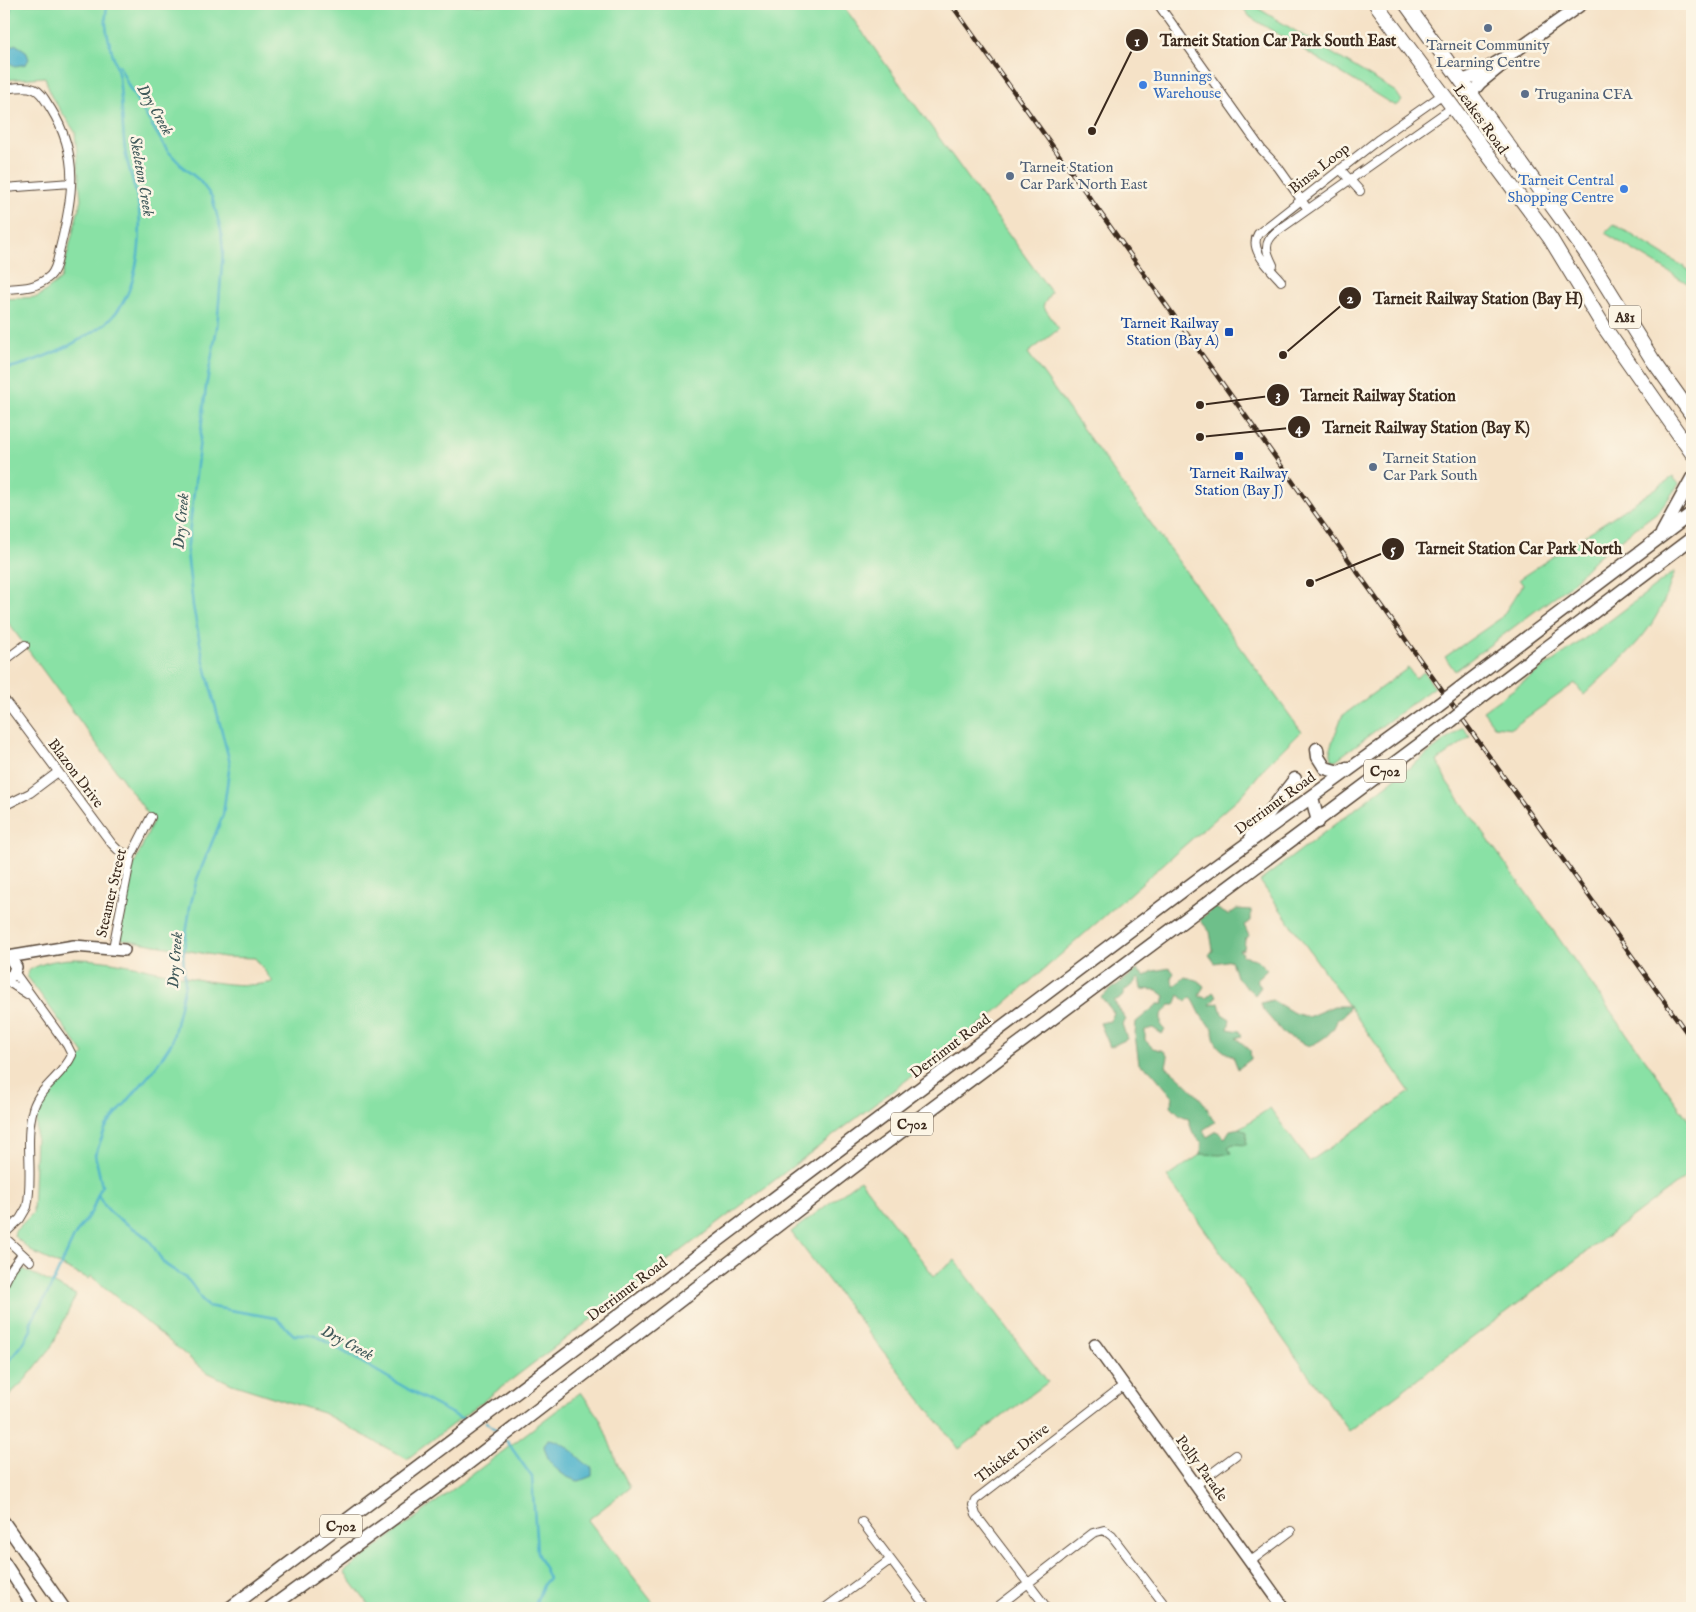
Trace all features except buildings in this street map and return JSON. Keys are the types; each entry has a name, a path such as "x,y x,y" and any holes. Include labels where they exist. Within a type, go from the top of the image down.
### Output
{"highway":[{"name":"Leakes Road","path":"1376,4 1550,238 1604,326 1692,453"},
{"name":"Leakes Road","path":"1406,4 1586,253 1622,314 1690,411"},
{"path":"1443,94 1461,80"},
{"path":"1453,108 1471,94"}],"main road":[{"path":"1660,537 1692,478"},
{"name":"Derrimut Road","path":"230,1608 1244,846 1438,705 1692,513"},
{"name":"C702","path":"270,1608 466,1464 894,1137 1208,901 1318,822 1692,538"},
{"path":"1317,749 1318,757 1329,771 1339,772 1354,765"},
{"path":"1244,846 1295,779"},
{"path":"1306,801 1318,822"}],"street":[{"path":"1158,4 1262,150 1278,167 1307,208 1352,180 1453,108"},
{"path":"1461,80 1474,76 1517,50 1582,4"},
{"path":"1471,94 1480,83 1517,50"},
{"path":"4,89 29,88 35,89 42,95 63,129 67,140 71,183 71,206 54,271 34,286 4,289"},
{"name":"Binsa Loop","path":"1307,208 1276,232 1267,242 1267,254 1280,281 1257,251 1255,240 1264,228 1340,169 1443,94"},
{"path":"1340,169 1360,191"},
{"path":"4,188 71,183"},
{"path":"4,661 25,646"},
{"name":"Blazon Drive","path":"4,699 112,844 118,850 132,856"},
{"path":"4,806 30,793 58,772"},
{"name":"Steamer Street","path":"118,949 132,856 151,817"},
{"path":"5,957 40,953 74,946 118,949"},
{"path":"4,979 10,978 40,953"},
{"path":"5,957 15,964 15,972 29,994 67,1044 72,1056 41,1093 33,1108 27,1207 20,1218 4,1235 30,1261"},
{"path":"4,979 29,994"},
{"path":"4,1284 22,1254"},
{"name":"Polly Parade","path":"1095,1346 1284,1608"},
{"name":"Thicket Drive","path":"1047,1608 976,1515 973,1505 975,1500 1124,1386"},
{"path":"1196,1485 1236,1455"},
{"path":"4,1522 64,1608"},
{"path":"862,1522 927,1608"},
{"path":"996,1608 1093,1533 1104,1530 1112,1536 1167,1608"},
{"path":"1250,1561 1291,1531"},
{"path":"825,1608 890,1560"},
{"path":"4,1562 34,1608"}],"green space":[{"path":"4,4 842,4 1051,292 1043,306 1059,329 1028,353 1301,731 1264,768 1244,793 991,1016 407,1459 323,1413 232,1384 205,1371 91,1276 89,1279 34,1253 14,1236 15,1231 33,1213 37,1110 46,1094 84,1054 27,976 28,971 53,961 81,959 113,962 213,982 245,985 273,982 255,958 224,957 122,939 120,935 133,867 153,821 4,617 4,299 38,297 61,279 81,200 75,132 51,96 45,77 4,80"},
{"path":"1240,4 1251,4 1396,92 1402,101 1395,106 1250,17"},
{"path":"1614,224 1692,272 1692,286 1605,233"},
{"path":"1673,477 1679,484 1660,510 1597,557 1570,585 1455,671 1445,657 1501,618 1523,585 1519,579"},
{"path":"1675,571 1663,603 1646,632 1627,654 1584,695 1575,683 1512,728 1494,726 1483,711 1612,619"},
{"path":"1408,668 1415,678 1424,672 1434,687 1336,760 1332,760 1330,748 1342,716"},
{"path":"1463,727 1470,737 1437,761 1447,782 1692,1125 1692,1172 1349,1431 1167,1177 1270,1108 1309,1162 1410,1092 1260,881"},
{"path":"1214,907 1228,915 1237,909 1251,910 1251,921 1244,925 1249,936 1245,940 1244,949 1239,950 1243,953 1242,956 1256,959 1267,970 1256,980 1261,987 1255,995 1236,977 1231,960 1215,963 1209,955 1213,950 1210,932 1200,920"},
{"path":"1170,968 1174,973 1171,978 1174,986 1185,977 1197,980 1204,986 1199,996 1206,998 1213,992 1217,996 1210,1005 1219,1003 1222,1014 1230,1019 1228,1029 1240,1031 1242,1036 1236,1038 1250,1050 1251,1059 1238,1069 1233,1056 1218,1046 1214,1038 1213,1028 1202,1017 1191,997 1186,1001 1179,995 1175,1005 1170,1005 1161,1015 1161,1026 1165,1030 1162,1034 1153,1028 1145,1030 1145,1040 1153,1048 1164,1051 1168,1057 1166,1067 1191,1088 1207,1107 1215,1122 1203,1130 1207,1137 1217,1131 1225,1138 1230,1130 1241,1128 1247,1132 1246,1145 1233,1144 1228,1147 1232,1153 1220,1155 1201,1154 1202,1143 1193,1134 1188,1118 1180,1115 1171,1106 1173,1097 1150,1070 1139,1064 1135,1035 1136,1022 1158,1004 1163,1004 1165,996 1157,990 1141,989 1139,978 1124,992 1122,997 1114,1001 1126,1020 1122,1024 1127,1039 1110,1047 1100,1023 1110,1021 1114,1013 1101,997 1137,970 1145,976 1153,971"},
{"path":"1272,1000 1294,1013 1308,1017 1334,1006 1350,1006 1344,1015 1337,1020 1330,1033 1309,1046 1285,1035 1263,1010 1261,1003"},
{"path":"860,1180 934,1276 955,1260 1048,1382 959,1449 791,1232"},
{"path":"21,1268 76,1295 51,1348 24,1381 4,1400 4,1296 16,1269"},
{"path":"581,1392 601,1421 618,1465 630,1487 588,1520 657,1608 371,1608 344,1572"}],"water":[{"path":"4,4 11,4 10,26 4,30"},
{"path":"15,44 26,51 29,59 26,64 15,66 6,61 8,50"},
{"path":"548,1439 566,1446 592,1468 592,1476 579,1481 567,1477 556,1469 548,1458 544,1446"}],"waterway":[{"name":"Skeleton Creek","path":"4,369 28,363 68,346 93,332 107,322 117,311 131,285 138,254 139,209 125,150 119,78 107,31 106,13 108,4"},
{"name":"Dry Creek","path":"119,65 129,87 167,150 199,180 212,197 221,230 223,251 217,328 206,387 187,552 193,606 203,658 230,763 223,815 197,879 190,907 183,956 185,984 172,1042 155,1068 106,1127 95,1155 102,1186 98,1194 108,1210 149,1240 164,1263 189,1281 207,1306 276,1318 294,1335 315,1335 430,1402 460,1418 473,1420"},
{"path":"4,1367 23,1344 31,1330 31,1322 49,1291 75,1235 92,1211 98,1194"},
{"name":"Dry Creek","path":"486,1422 501,1434"},
{"name":"Dry Creek","path":"506,1440 532,1477 537,1553 549,1578 543,1585 536,1602 539,1608"}],"railway":[{"path":"951,4 1692,1040"}],"place":[{"name":"Tarneit Community Learning Centre","path":"1488,28"},
{"name":"Bunnings Warehouse","path":"1143,85"},
{"name":"Truganina CFA","path":"1525,94"},
{"name":"Tarneit Station Car Park South East","path":"1092,131"},
{"name":"Tarneit Station Car Park North East","path":"1010,176"},
{"name":"Tarneit Central Shopping Centre","path":"1624,189"},
{"name":"Tarneit Railway Station (Bay A)","path":"1229,332"},
{"name":"Tarneit Railway Station (Bay H)","path":"1283,355"},
{"name":"Tarneit Railway Station","path":"1200,405"},
{"name":"Tarneit Railway Station (Bay K)","path":"1200,437"},
{"name":"Tarneit Railway Station (Bay J)","path":"1239,456"},
{"name":"Tarneit Station Car Park South","path":"1373,467"},
{"name":"Tarneit Station Car Park North","path":"1310,583"}]}
